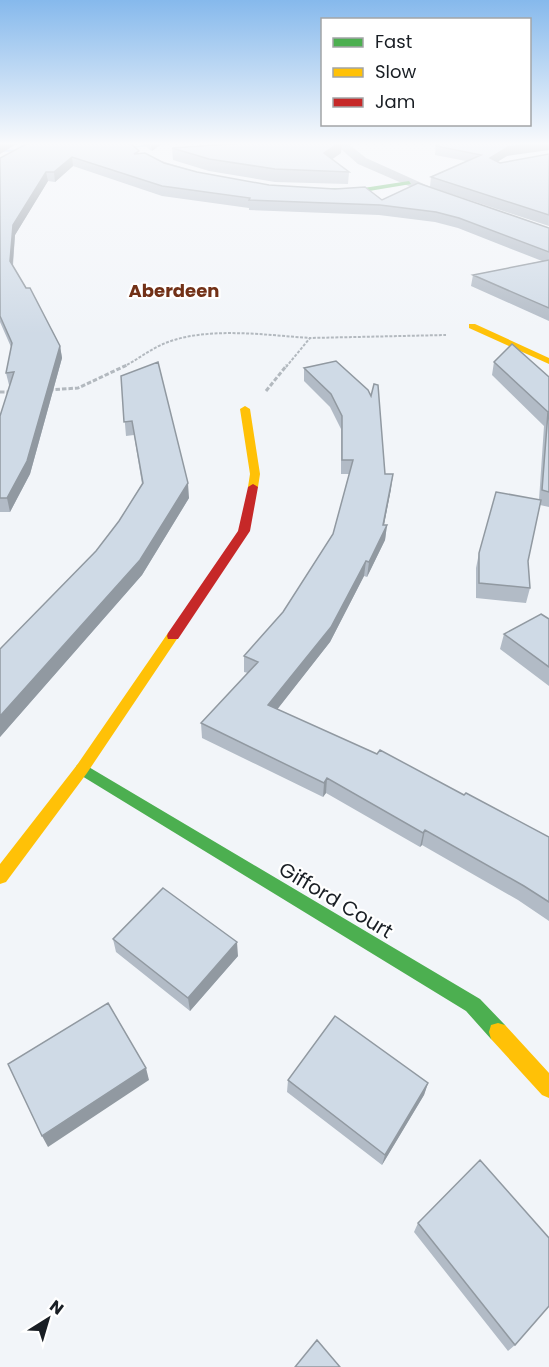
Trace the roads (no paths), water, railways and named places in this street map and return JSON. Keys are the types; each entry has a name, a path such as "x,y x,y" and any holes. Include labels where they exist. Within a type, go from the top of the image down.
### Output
{"street":[{"path":"472,326 549,361"},
{"path":"0,877 82,769 244,531 255,474 245,410"},
{"name":"Gifford Court","path":"82,769 472,1005 549,1088"}],"district":[{"name":"Aberdeen","path":"174,290"}]}
